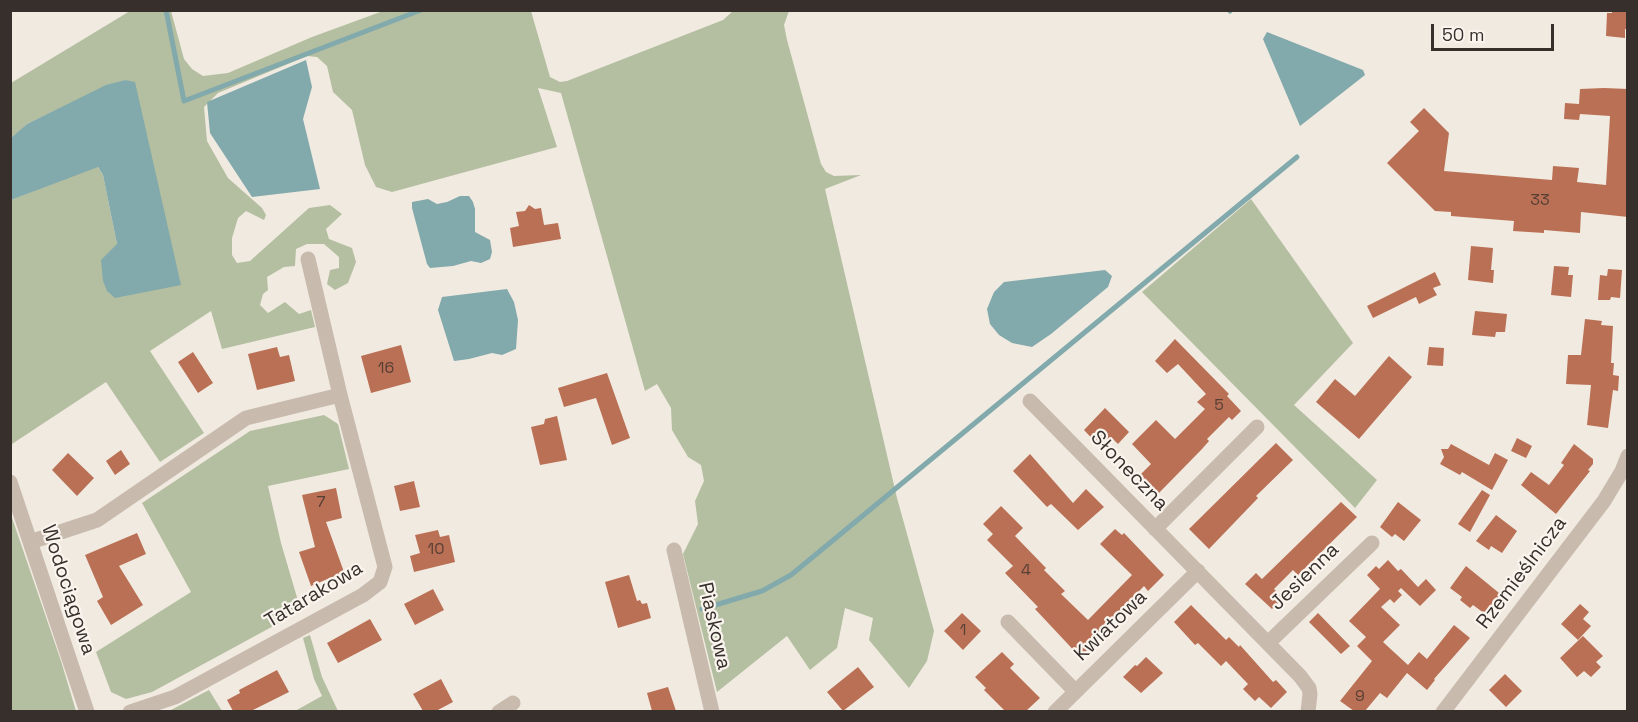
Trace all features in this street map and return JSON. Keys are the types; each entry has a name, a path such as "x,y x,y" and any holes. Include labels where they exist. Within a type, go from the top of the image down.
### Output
{"street":[{"name":"Tatarakowa","path":"130,711 175,697 363,595 380,582 385,567 340,395 308,260"},
{"path":"30,542 97,520 246,418 340,395"},
{"name":"Słoneczna","path":"1030,401 1268,643 1308,688 1310,694 1308,711"},
{"path":"1155,529 1257,427"},
{"name":"Rzemieślnicza","path":"1443,711 1604,501 1628,456"},
{"name":"Wodociągowa","path":"10,482 87,711"},
{"name":"Jesienna","path":"1268,643 1372,543"},
{"name":"Piaskowa","path":"674,550 712,711"},
{"name":"Kwiatowa","path":"1055,711 1198,571"},
{"path":"1008,622 1075,691"}],"green space":[{"path":"130,11 171,11 184,59 192,69 203,76 228,73 312,37 383,11 531,11 550,77 560,82 723,20 733,11 789,11 784,25 787,40 821,164 826,172 834,176 861,175 825,189 897,498 934,631 927,661 909,688 869,640 873,618 845,608 837,648 810,670 787,636 717,692 683,554 698,524 695,501 704,481 701,465 688,457 672,430 671,408 657,384 645,391 561,93 538,88 557,147 392,192 376,187 365,165 352,110 333,92 327,66 317,57 307,56 218,93 204,107 207,141 228,178 262,208 266,215 264,220 246,211 238,218 232,238 232,255 237,263 250,261 309,208 330,205 342,214 326,229 329,239 352,248 356,262 348,283 335,290 327,284 330,270 339,268 339,257 324,244 307,244 296,249 295,266 284,267 267,277 268,290 263,294 260,305 268,313 285,302 299,314 311,310 315,327 222,349 211,311 150,351 204,433 160,462 106,382 12,444 11,200 97,166 103,175 117,244 115,297 125,80 106,86 27,124 11,139 11,83"},
{"path":"1251,199 1353,343 1294,405 1377,480 1355,508 1142,292"},
{"path":"324,415 338,424 349,469 268,486 281,543 301,611 152,692 126,699 111,692 96,652 191,592 142,503 250,431"},
{"path":"10,512 61,661 76,711 11,711"},
{"path":"310,635 322,677 338,711 295,711 322,696 314,679 303,638"},
{"path":"209,690 222,711 169,711"}],"water":[{"path":"1267,32 1363,70 1365,75 1300,126 1263,39"},
{"path":"306,60 312,87 303,119 320,189 252,197 210,133 207,102"},
{"path":"125,80 135,82 181,285 115,298 107,291 103,281 101,260 117,244 103,175 98,167 11,200 10,139 27,124 106,85"},
{"path":"460,196 469,196 473,202 475,232 490,240 492,252 490,259 481,263 471,261 453,266 430,268 427,264 412,202 428,199 437,204"},
{"path":"1105,270 1112,276 1108,287 1032,347 1012,343 999,335 990,324 987,309 994,292 1004,282"},
{"path":"507,289 514,302 518,320 516,349 502,355 492,353 454,361 438,310 442,297"}],"building":[{"path":"1612,10 1628,10 1628,29 1625,29 1625,38 1606,36 1607,13 1612,13"},
{"path":"1580,89 1628,89 1628,217 1581,212 1580,233 1544,230 1544,233 1513,231 1514,221 1451,216 1451,212 1435,211 1387,163 1419,131 1410,122 1424,108 1449,133 1444,171 1552,180 1553,166 1579,168 1577,182 1606,185 1610,116 1580,114 1579,120 1564,119 1565,103 1579,104"},
{"path":"529,205 535,209 541,208 544,225 558,223 561,239 513,247 510,228 519,226 516,212 525,211"},
{"path":"1471,246 1493,248 1491,270 1494,270 1493,283 1468,280"},
{"path":"1554,266 1569,267 1568,275 1573,275 1571,297 1551,295"},
{"path":"1608,269 1622,270 1620,298 1611,297 1610,300 1598,300 1600,275 1607,276"},
{"path":"1435,272 1441,285 1433,288 1437,295 1419,304 1416,297 1373,318 1367,306"},
{"path":"1475,311 1507,314 1505,332 1496,332 1495,337 1472,335"},
{"path":"1585,319 1602,321 1601,325 1613,326 1611,363 1614,363 1613,375 1619,376 1618,391 1613,390 1608,428 1587,425 1591,385 1566,384 1568,355 1581,355"},
{"path":"1175,339 1229,394 1227,396 1241,411 1232,420 1229,417 1207,439 1209,441 1202,449 1156,496 1138,477 1151,464 1132,444 1156,420 1175,439 1205,409 1197,402 1206,394 1178,364 1167,373 1155,361"},
{"path":"401,345 411,382 371,393 361,356"},
{"path":"277,347 280,357 289,355 295,381 257,390 248,354"},
{"path":"1429,347 1444,348 1443,366 1427,365"},
{"path":"193,352 213,383 198,393 178,362"},
{"path":"1389,356 1412,377 1359,439 1316,402 1335,379 1355,396"},
{"path":"607,373 630,438 612,445 596,398 564,407 558,388"},
{"path":"1105,408 1129,432 1118,444 1111,437 1101,448 1084,430"},
{"path":"557,416 567,460 540,465 531,427 544,424 545,419"},
{"path":"1517,438 1532,446 1526,458 1511,451"},
{"path":"1276,443 1293,460 1256,496 1258,498 1209,549 1189,529"},
{"path":"1451,444 1489,465 1495,453 1508,460 1492,490 1462,472 1460,475 1440,464 1444,457 1441,449 1448,449"},
{"path":"1574,444 1593,459 1593,464 1556,514 1521,485 1531,472 1549,485 1564,465 1561,463"},
{"path":"121,450 130,464 115,475 106,461"},
{"path":"68,453 94,478 77,496 52,470"},
{"path":"1030,454 1073,503 1086,489 1104,507 1078,530 1051,504 1047,507 1013,471"},
{"path":"414,481 420,507 400,511 394,486"},
{"path":"336,488 342,518 326,522 344,572 311,586 299,552 315,547 302,495"},
{"path":"1482,490 1490,495 1470,532 1458,524"},
{"path":"1341,502 1357,517 1298,575 1293,570 1274,589 1283,598 1272,609 1245,584 1256,573 1262,579"},
{"path":"1398,502 1421,520 1404,541 1395,534 1392,537 1380,527"},
{"path":"1001,506 1023,528 1015,536 1065,591 1061,594 1088,620 1132,575 1100,544 1115,529 1122,535 1124,533 1164,575 1148,591 1144,586 1095,637 1098,640 1080,657 1035,609 1038,607 1005,573 1013,566 987,540 993,534 983,524"},
{"path":"1496,515 1517,531 1502,553 1491,546 1489,550 1476,541"},
{"path":"438,530 440,537 449,535 455,562 414,572 410,556 420,553 415,535"},
{"path":"137,533 146,554 119,566 143,605 111,625 97,601 103,597 85,555"},
{"path":"1388,560 1398,571 1401,569 1418,587 1426,579 1436,590 1420,606 1401,588 1398,591 1402,595 1394,603 1390,599 1381,607 1400,625 1383,642 1408,665 1419,652 1427,659 1454,625 1470,638 1427,690 1407,673 1387,698 1380,693 1365,711 1354,711 1340,701 1372,661 1357,646 1366,637 1349,621 1380,589 1367,575 1376,566 1379,569"},
{"path":"1466,566 1504,597 1488,616 1473,605 1470,608 1460,600 1462,597 1450,588"},
{"path":"629,575 637,601 640,600 642,604 647,603 651,618 618,628 605,582"},
{"path":"433,589 444,610 415,625 404,604"},
{"path":"1580,604 1589,612 1583,619 1591,626 1578,640 1561,624"},
{"path":"1191,605 1226,640 1229,637 1239,647 1240,645 1273,682 1276,680 1287,692 1271,708 1259,697 1255,701 1243,689 1248,684 1226,661 1221,666 1198,643 1195,645 1174,622"},
{"path":"962,613 981,631 963,650 944,631"},
{"path":"1318,613 1350,646 1341,654 1309,622"},
{"path":"370,619 382,640 338,663 327,643"},
{"path":"1583,636 1603,656 1596,662 1601,667 1591,677 1584,671 1577,677 1560,658"},
{"path":"1002,652 1014,664 1010,668 1040,698 1026,711 1005,711 984,690 986,688 975,677"},
{"path":"1146,657 1163,673 1141,693 1123,677"},
{"path":"858,667 874,687 843,711 827,692"},
{"path":"277,670 289,692 251,711 233,711 227,700 240,693 239,690"},
{"path":"1505,674 1522,691 1506,707 1489,690"},
{"path":"441,679 453,702 436,711 423,711 413,694"},
{"path":"668,687 676,711 652,711 647,693"}],"waterway":[{"path":"166,10 184,101 421,10"},
{"path":"702,609 762,591 791,575 1297,157"}]}
